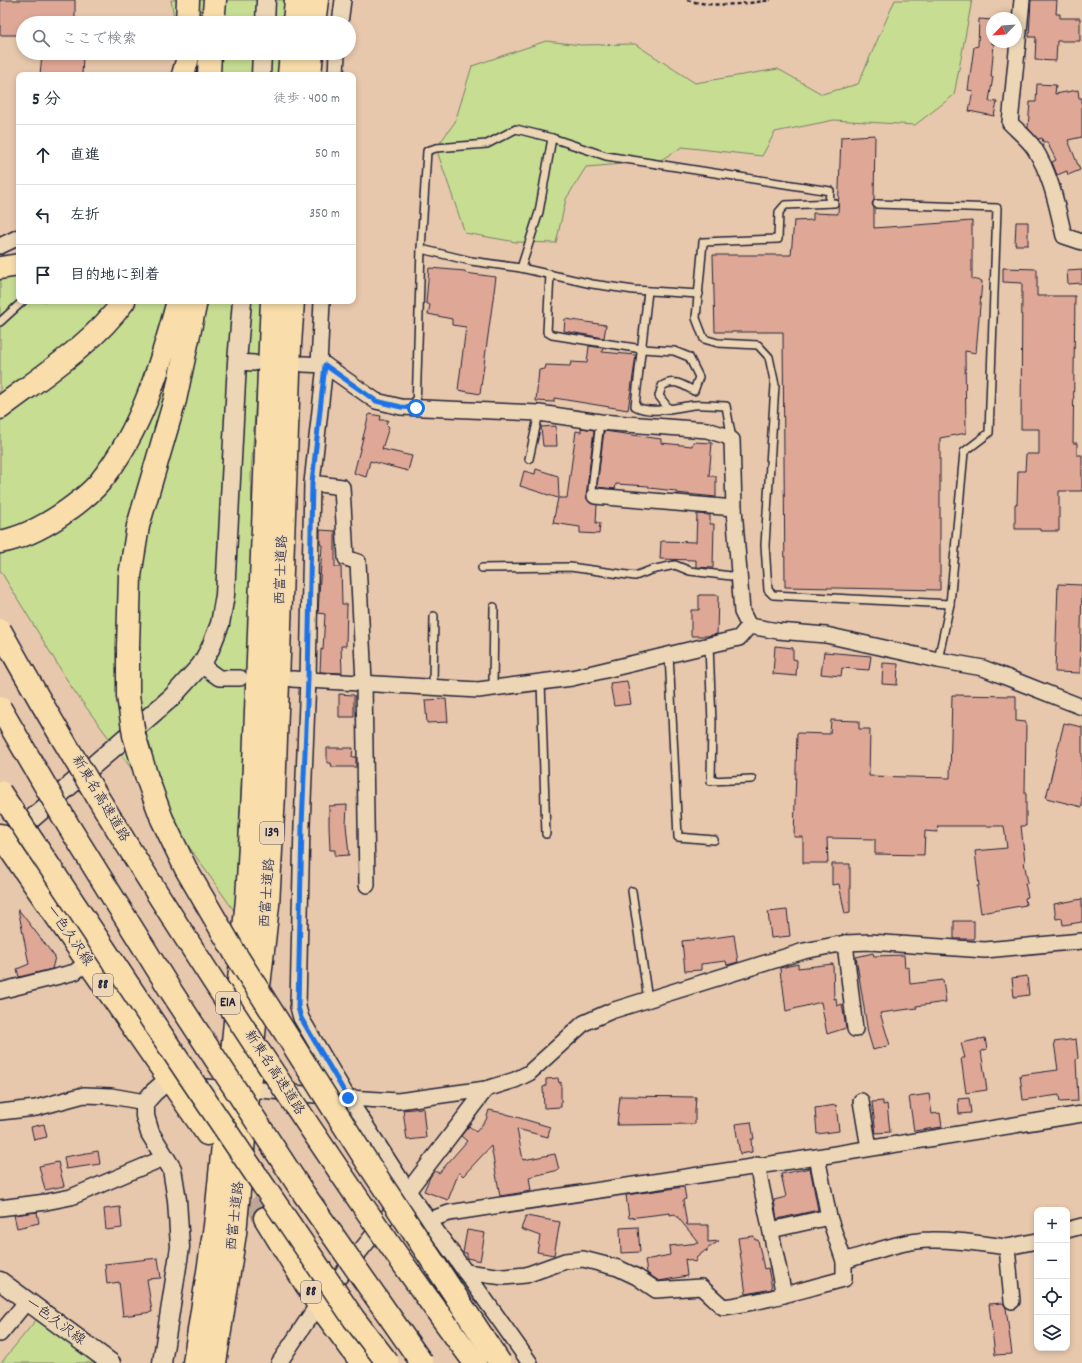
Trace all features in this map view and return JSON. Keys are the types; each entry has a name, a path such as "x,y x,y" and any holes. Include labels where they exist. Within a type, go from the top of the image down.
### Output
{"main road":[{"path":"187,16 188,0"},
{"path":"214,16 215,0"},
{"path":"295,16 296,0"},
{"path":"315,16 317,0"},
{"path":"209,72 210,60"},
{"path":"289,72 290,60"},
{"path":"310,72 311,60"},
{"path":"0,268 16,265"},
{"path":"0,408 80,346 117,311 122,304"},
{"path":"0,542 10,540 47,525 73,506 100,482 121,452 143,409 166,346 177,304"},
{"path":"195,304 175,400 138,526 130,576 128,696 134,735 147,778 162,819 186,869 236,955 369,1165 500,1363"},
{"name":"西富士道路","path":"194,1363 215,1226 247,899 253,790 272,304"},
{"name":"西富士道路","path":"215,1363 235,1233 268,904 274,794 293,304"},
{"name":"新東名高速道路","path":"0,630 35,692 180,930 312,1130 438,1314 475,1363"},
{"path":"0,708 68,825 169,988 304,1194 422,1363"},
{"path":"0,792 187,1073 354,1319 388,1363"},
{"name":"一色久沢線","path":"2,841 207,1134"},
{"name":"88","path":"265,1218 318,1304 362,1363"}],"street":[{"path":"265,16 266,0"},
{"path":"341,16 343,0"},
{"path":"1022,0 1010,123 1034,148 1045,170 1056,197 1064,236 1082,242"},
{"path":"261,72 262,60"},
{"path":"336,72 337,60"},
{"path":"0,246 16,238"},
{"path":"2,841 172,697 201,665 210,649 220,624 225,595 245,362 242,304"},
{"path":"322,304 322,365 312,483 308,679 302,826 298,1007 301,1018 348,1098 408,1191 530,1363"},
{"path":"302,364 322,365 376,401 401,407 539,413 600,422 707,430 726,436 732,440 734,508 742,612 750,626"},
{"path":"312,483 342,487 346,558 358,562 364,682 367,885"},
{"path":"595,496 734,508"},
{"path":"292,679 433,686 478,690 572,678 739,638 750,626"},
{"path":"750,626 778,631 826,635 938,660 983,668 1081,704"},
{"path":"201,665 219,678 240,678"},
{"path":"262,1090 398,1101 486,1089 529,1074 584,1023 611,1011 804,951 845,942 870,942 984,950 1082,941"},
{"path":"845,942 855,1029"},
{"path":"0,992 75,972 87,962"},
{"path":"162,1363 180,1247 177,1200 172,1169 150,1133 145,1116 145,1102 154,1092 171,1082 219,1088"},
{"path":"279,1363 318,1304 408,1191 486,1089"},
{"path":"0,1112 36,1108 84,1095 111,1096 145,1102"},
{"path":"861,1102 869,1148"},
{"path":"430,1220 449,1213 817,1157 1082,1114"},
{"path":"465,1272 504,1277 526,1275 565,1261 583,1259 618,1268 637,1277 656,1290 701,1288 723,1307 740,1305 784,1295 844,1279 844,1261 829,1217 817,1157"},
{"path":"0,1208 71,1197 166,1158"},
{"path":"757,1165 784,1295"},
{"path":"771,1230 829,1217"},
{"path":"1070,1229 1082,1226"},
{"path":"844,1261 897,1245 929,1240 958,1241 1007,1247 1034,1242"},
{"path":"1007,1247 1012,1301"},
{"name":"一色久沢線","path":"0,1281 111,1363"},
{"path":"0,1334 27,1301"}],"lane":[{"path":"416,408 421,249 427,151 436,148 487,144 516,129 552,138 606,156 830,191 832,203 785,205 779,212 778,239 703,242 696,318 704,340 718,343 758,346 769,357 775,385 765,545 768,590 772,595 950,604"},
{"path":"521,268 538,212 552,138"},
{"path":"877,204 997,208 989,432 964,452 950,604 938,660"},
{"path":"421,249 471,261 521,268 592,284 648,291 699,294"},
{"path":"550,274 546,332 552,335 642,349 674,351 689,357 699,377 694,391 695,405"},
{"path":"648,291 635,406 641,410 695,405 726,406 732,440"},
{"path":"0,322 20,304"},
{"path":"669,408 659,396 662,386 666,383 677,382 694,391"},
{"path":"529,459 539,413"},
{"path":"595,496 592,489 600,422"},
{"path":"482,568 570,567 635,576 652,570 675,565 690,572 739,577"},
{"path":"493,688 494,606"},
{"path":"433,686 434,616"},
{"path":"709,645 712,723 711,781 752,779"},
{"path":"669,654 678,837 714,840"},
{"path":"541,682 546,834"},
{"path":"632,891 648,1000"}],"path":[{"path":"688,0 707,4 750,3 771,0"}],"green space":[{"path":"171,0 285,0 284,16 174,16"},
{"path":"895,0 972,0 954,95 915,125 834,120 775,132 762,156 682,147 659,161 586,167 566,199 556,243 516,242 465,233 436,148 455,122 472,66 546,41 581,45 635,44 695,83 778,69 822,94 858,84"},
{"path":"178,60 279,60 278,72 177,72"},
{"path":"16,266 16,304 262,304 251,476 253,553 235,912 72,688 0,570 0,270"},
{"path":"36,1320 97,1363 1,1363"}],"building":[{"path":"0,0 75,0 75,16 16,16 16,35 0,35"},
{"path":"1031,0 1057,0 1056,14 1060,14 1060,18 1080,18 1080,41 1057,41 1056,61 1035,60 1036,37 1029,37"},
{"path":"979,19 986,20 986,48 994,48 991,77 993,77 989,101 997,102 994,116 969,111 973,91 968,90 974,47 978,46"},
{"path":"41,60 83,60 82,72 40,72"},
{"path":"1037,84 1056,85 1055,94 1078,90 1079,98 1082,98 1082,137 1068,140 1080,170 1068,175 1067,171 1057,175 1052,162 1056,160 1047,142 1043,142 1042,138 1038,139 1028,128 1030,102 1036,102"},
{"path":"875,135 874,200 872,204 874,208 874,228 972,221 972,279 982,281 976,353 965,351 966,433 940,438 940,590 785,587 783,332 715,332 713,255 791,255 794,221 813,220 813,213 838,214 841,137"},
{"path":"1016,222 1028,222 1028,245 1015,245"},
{"path":"429,268 465,271 465,273 496,277 480,394 458,390 466,327 452,325 452,319 428,314 430,305 426,303"},
{"path":"1003,268 1037,269 1037,296 1075,296 1073,443 1077,443 1077,455 1082,455 1082,491 1059,491 1059,531 1015,529 1015,504 1017,504 1018,471 1025,471 1026,454 1039,454 1039,429 1021,429 1022,283 1003,282"},
{"path":"1082,270 1082,283 1068,284 1067,271"},
{"path":"565,319 606,325 604,338 564,331"},
{"path":"589,346 603,348 602,352 636,355 628,410 554,398 554,402 536,401 539,370 545,369 546,365 570,366 571,362 587,363"},
{"path":"369,414 381,416 380,420 388,420 386,424 389,427 382,449 412,456 408,471 370,461 366,477 354,473"},
{"path":"556,426 557,446 543,446 541,427"},
{"path":"581,428 594,430 586,496 590,503 597,505 596,523 600,523 599,534 580,533 580,527 553,523 558,498 520,486 524,471 535,474 536,469 558,476 559,498 567,498 576,431 581,432"},
{"path":"604,431 661,439 661,443 692,446 693,442 712,443 709,476 716,476 716,497 676,493 676,491 649,488 649,486 616,484 615,489 597,487"},
{"path":"697,514 710,515 710,524 714,524 713,568 696,567 696,560 660,559 661,541 696,542"},
{"path":"320,530 335,531 335,567 341,567 342,604 347,604 346,646 341,646 342,673 320,672 325,614 318,613 322,545 320,544"},
{"path":"1058,584 1082,585 1080,673 1055,672"},
{"path":"699,595 718,595 717,634 707,636 691,636 691,610 699,610"},
{"path":"775,646 793,648 793,659 797,660 796,676 773,674"},
{"path":"824,652 871,656 869,670 842,668 841,676 821,674"},
{"path":"883,663 898,664 897,685 882,684"},
{"path":"627,681 631,704 614,706 610,683"},
{"path":"339,694 354,695 354,717 339,717"},
{"path":"952,695 1016,696 1016,721 1026,722 1026,826 1021,826 1024,862 1028,883 1025,883 1028,897 1025,898 1026,905 981,913 977,886 979,886 975,851 1007,848 1004,826 938,826 937,832 925,831 924,855 875,854 875,839 827,838 828,863 803,863 803,837 794,837 797,733 830,734 831,720 859,721 859,729 870,729 869,776 950,778"},
{"path":"446,699 448,722 427,723 425,700"},
{"path":"1064,723 1082,727 1082,807 1046,798"},
{"path":"327,748 353,748 352,757 356,757 356,767 332,767 331,763 327,763"},
{"path":"347,805 346,825 349,855 335,856 335,850 330,850 329,806"},
{"path":"832,864 850,864 850,913 845,914 839,884 832,885"},
{"path":"1082,899 1082,922 1063,925 1062,918 1056,919 1054,904"},
{"path":"18,909 55,957 52,969 19,977 17,969 29,964"},
{"path":"787,910 790,936 771,938 768,912"},
{"path":"954,921 974,921 974,939 954,939"},
{"path":"734,935 738,962 727,965 726,961 701,964 701,970 685,971 682,941"},
{"path":"873,953 874,956 904,955 905,968 909,967 910,984 943,980 946,1002 880,1013 890,1045 873,1050 868,1033 856,957"},
{"path":"798,964 798,968 833,964 834,999 836,998 837,1006 842,1004 846,1028 827,1034 821,1002 786,1011 780,968"},
{"path":"1027,976 1029,995 1014,997 1012,978"},
{"path":"985,1038 987,1049 981,1051 987,1090 966,1093 961,1058 965,1058 961,1043"},
{"path":"1076,1039 1078,1058 1076,1060 1078,1101 1060,1102 1059,1095 1023,1100 1020,1075 1058,1070 1054,1042"},
{"path":"558,1078 559,1083 561,1082 561,1107 544,1108 543,1087 546,1086 546,1079"},
{"path":"929,1094 932,1114 940,1113 942,1127 914,1131 909,1097"},
{"path":"620,1096 696,1097 695,1124 617,1125"},
{"path":"969,1098 971,1113 959,1114 958,1099"},
{"path":"883,1101 883,1105 887,1104 890,1132 876,1133 872,1102"},
{"path":"836,1105 839,1131 817,1134 815,1108"},
{"path":"423,1108 426,1138 407,1140 403,1110"},
{"path":"489,1110 550,1127 548,1137 517,1129 523,1160 555,1154 559,1170 529,1177 531,1191 500,1196 491,1146 463,1176 459,1172 448,1200 424,1191 434,1171 439,1173 467,1141 461,1136 469,1126 476,1132 486,1120"},
{"path":"751,1122 754,1139 751,1139 752,1152 740,1154 735,1124"},
{"path":"44,1124 47,1137 34,1140 31,1127"},
{"path":"98,1151 100,1164 66,1169 64,1157"},
{"path":"58,1162 64,1186 45,1190 39,1166"},
{"path":"810,1168 818,1210 777,1219 774,1200 786,1197 781,1174"},
{"path":"684,1187 686,1199 683,1200 687,1225 708,1225 708,1242 719,1241 707,1249 707,1252 706,1250 697,1257 695,1262 685,1259 687,1276 659,1281 647,1273 645,1260 670,1255 669,1246 699,1243 675,1214 670,1215 670,1213 629,1218 626,1195"},
{"path":"120,1207 122,1228 106,1230 104,1209"},
{"path":"37,1212 39,1223 17,1228 14,1215"},
{"path":"526,1216 560,1222 554,1255 537,1252 540,1236 521,1229"},
{"path":"638,1227 640,1252 621,1253 620,1228"},
{"path":"467,1230 485,1233 480,1261 467,1258 467,1253 463,1253"},
{"path":"754,1236 755,1240 758,1240 764,1269 768,1268 772,1289 746,1294 738,1238"},
{"path":"158,1258 161,1278 147,1279 152,1312 123,1316 119,1282 107,1284 105,1264"},
{"path":"1003,1303 1006,1308 1012,1354 995,1355 989,1304"}],"tunnel":[{"path":"233,1172 265,1218"}],"route":[{"path":"348,1098 301,1018 298,1007 302,826 308,679 312,483 325,365 376,401 401,407 416,408"}]}
